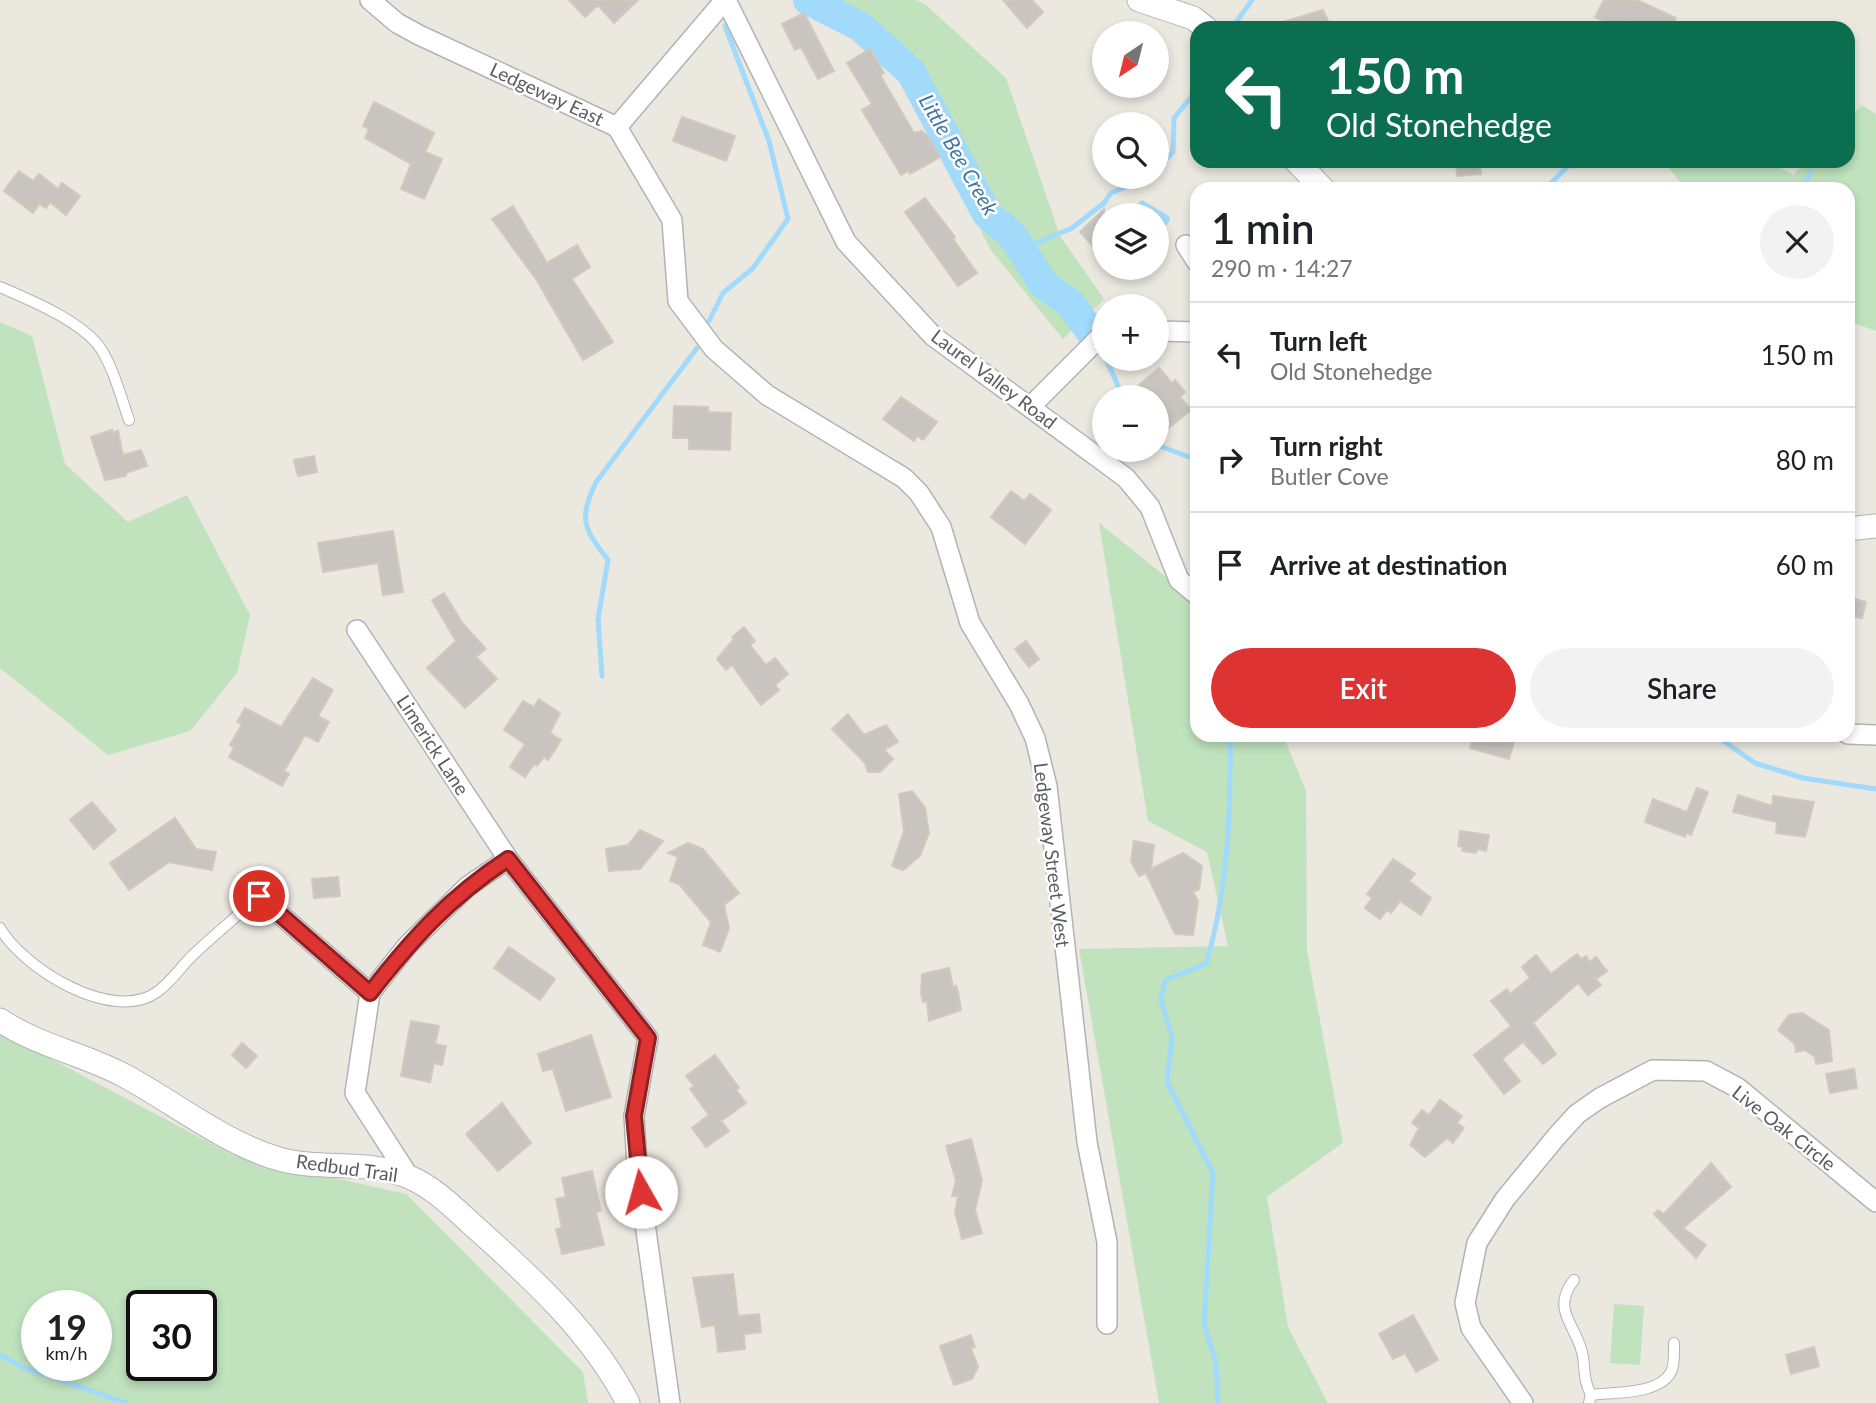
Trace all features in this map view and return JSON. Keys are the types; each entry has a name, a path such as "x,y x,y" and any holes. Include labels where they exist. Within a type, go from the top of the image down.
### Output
{"street":[{"name":"Ledgeway East","path":"370,0 397,23 617,127 725,0"},
{"name":"Laurel Valley Road","path":"725,0 846,242 933,336 1126,478 1150,507 1179,580 1190,589"},
{"path":"1139,0 1197,21"},
{"name":"Ledgeway Street West","path":"617,127 672,220 678,301 714,349 751,383 904,478 919,493 941,527 970,623 1019,704 1035,737 1047,786 1087,1142 1107,1242 1107,1324"},
{"path":"1303,168 1316,182"},
{"path":"1186,245 1190,251"},
{"path":"1169,331 1190,332"},
{"path":"1031,406 1092,345"},
{"path":"1855,528 1876,526"},
{"name":"Limerick Lane","path":"357,630 508,859 648,1038 635,1128 670,1403"},
{"path":"1855,734 1876,734"},
{"path":"410,1177 355,1093 370,993 407,946 468,886 508,859"},
{"path":"259,896 370,993"},
{"name":"Redbud Trail","path":"0,1020 24,1036 122,1075 236,1141 279,1159 368,1167 410,1177 446,1200 522,1269 579,1330 615,1377 628,1403"},
{"name":"Live Oak Circle","path":"1524,1403 1471,1328 1465,1303 1477,1243 1505,1199 1557,1136 1600,1098 1653,1070 1706,1071 1738,1088 1876,1202"}],"lane":[{"path":"0,287 47,309 92,339 112,372 129,420"},
{"path":"0,928 8,942 35,966 65,985 101,998 131,1000 156,993 192,956 259,896"},
{"path":"1574,1280 1565,1292 1565,1316 1583,1355 1583,1379 1590,1399 1644,1389 1661,1383 1671,1372 1675,1343"}],"green space":[{"path":"793,0 916,0 926,5 1006,78 1060,236 1101,294 1092,294 1092,311 1063,339 990,249 904,73 857,32"},
{"path":"1862,105 1876,114 1876,331 1855,324 1855,182 1680,182 1669,168 1780,168 1793,175 1800,168 1855,168 1855,112"},
{"path":"0,322 32,336 65,464 128,522 187,495 250,615 237,673 190,731 108,755 0,668"},
{"path":"1099,523 1190,596 1190,742 1286,742 1306,791 1307,951 1343,1143 1267,1197 1288,1327 1328,1403 1159,1403 1079,949 1228,946 1207,852 1148,821"},
{"path":"0,1032 233,1155 406,1194 583,1372 588,1403 0,1403"},
{"path":"1614,1304 1644,1306 1640,1365 1610,1363"}],"building":[{"path":"569,0 638,0 614,23 598,5 585,17"},
{"path":"1003,0 1032,0 1043,12 1027,28"},
{"path":"1604,0 1637,0 1676,18 1674,21 1604,21 1595,17"},
{"path":"1323,10 1328,21 1286,21"},
{"path":"804,13 834,71 818,79 801,47 795,50 782,24"},
{"path":"870,49 884,73 880,75 914,133 922,131 928,136 940,157 910,174 908,171 901,175 862,110 872,104 847,63"},
{"path":"374,102 434,133 425,152 442,159 424,199 401,189 411,164 365,138 369,129 363,126"},
{"path":"682,117 735,136 726,161 673,141"},
{"path":"1456,168 1480,168 1481,174 1457,176"},
{"path":"19,171 33,181 39,174 58,189 62,183 80,196 66,215 50,202 46,208 39,204 33,213 4,191"},
{"path":"925,198 955,237 953,239 977,273 958,286 905,212"},
{"path":"513,206 547,263 577,245 590,267 572,279 613,342 583,360 536,279 492,219"},
{"path":"1092,220 1092,245 1080,232"},
{"path":"1155,371 1162,371 1172,383 1175,380 1185,392 1180,397 1190,411 1169,427 1169,385 1139,385"},
{"path":"901,397 937,422 923,440 917,436 914,441 883,419"},
{"path":"674,406 708,407 708,412 731,413 730,450 689,449 689,438 673,438"},
{"path":"112,430 112,433 118,431 123,455 141,450 147,466 126,473 126,476 105,480 91,437"},
{"path":"314,456 317,472 298,476 294,460"},
{"path":"1011,491 1024,501 1030,494 1051,510 1025,544 991,517"},
{"path":"393,531 403,592 383,595 378,563 323,572 318,543"},
{"path":"444,593 463,624 486,649 476,657 497,679 465,708 427,668 456,641 432,600"},
{"path":"1855,599 1866,602 1862,618 1855,616"},
{"path":"744,627 755,641 750,645 766,665 775,658 788,674 775,685 779,690 761,705 732,665 726,670 717,659 734,639 732,637"},
{"path":"1026,641 1039,659 1029,667 1015,649"},
{"path":"313,678 333,690 318,716 329,722 318,742 305,735 284,771 289,774 282,786 229,757 234,748 230,745 242,724 237,722 245,708 281,727"},
{"path":"539,699 560,713 550,733 561,740 548,760 544,757 537,766 534,764 525,777 510,767 525,744 504,730 523,701 534,707"},
{"path":"848,714 864,735 886,725 898,742 884,750 893,759 880,772 868,772 865,763 832,729"},
{"path":"1472,742 1514,742 1509,759 1470,748"},
{"path":"1697,788 1708,792 1691,835 1686,833 1685,837 1645,822 1653,799 1687,812"},
{"path":"912,791 925,808 929,833 920,856 903,870 892,866 904,831 899,794"},
{"path":"1738,795 1772,806 1773,796 1814,802 1805,837 1776,833 1777,822 1733,812"},
{"path":"92,802 116,830 94,849 70,820"},
{"path":"175,818 196,849 216,852 212,870 169,862 129,890 110,863"},
{"path":"640,830 663,841 640,869 609,871 606,849 628,845"},
{"path":"1460,831 1489,835 1486,851 1462,851 1463,847 1458,846"},
{"path":"1134,841 1154,845 1151,869 1183,853 1202,866 1199,889 1193,892 1198,901 1193,935 1175,934 1146,873 1139,876 1131,861"},
{"path":"688,843 703,849 739,893 724,905 729,928 720,952 703,945 711,922 679,884 670,881 678,857 668,853"},
{"path":"1393,859 1415,874 1409,881 1431,898 1421,915 1400,901 1391,913 1387,910 1380,919 1365,908 1372,898 1367,894"},
{"path":"338,877 340,896 314,898 312,879"},
{"path":"509,947 555,979 540,1000 494,968"},
{"path":"1577,954 1581,959 1586,956 1590,962 1596,957 1607,971 1596,979 1601,985 1588,995 1578,983 1533,1023 1556,1054 1543,1064 1523,1042 1502,1059 1520,1081 1504,1094 1474,1055 1511,1026 1491,1001 1507,989 1510,994 1530,978 1522,967 1536,955 1551,974"},
{"path":"949,968 961,1010 929,1021 927,1001 923,1002 921,993 922,974"},
{"path":"1802,1013 1829,1030 1832,1061 1816,1064 1815,1057 1805,1050 1796,1052 1795,1044 1778,1030 1789,1015"},
{"path":"411,1021 439,1026 435,1044 446,1046 442,1065 434,1063 430,1082 401,1076"},
{"path":"591,1035 611,1097 566,1111 553,1069 543,1071 538,1054"},
{"path":"242,1043 257,1056 246,1068 232,1055"},
{"path":"715,1055 739,1088 736,1090 746,1103 721,1121 729,1131 706,1147 692,1128 709,1115 690,1089 694,1086 686,1076"},
{"path":"1854,1069 1857,1088 1830,1093 1826,1074"},
{"path":"1440,1100 1462,1116 1457,1123 1464,1128 1453,1143 1447,1138 1425,1157 1410,1145 1419,1128 1412,1123 1422,1110 1429,1115"},
{"path":"502,1103 531,1143 498,1171 466,1134"},
{"path":"971,1139 982,1180 975,1210 982,1233 962,1239 955,1212 958,1196 952,1196 956,1181 946,1146"},
{"path":"1711,1163 1731,1187 1683,1228 1706,1245 1696,1258 1654,1214 1658,1210 1664,1214"},
{"path":"592,1171 601,1211 596,1212 604,1245 562,1254 556,1229 562,1228 556,1199 566,1197 562,1178"},
{"path":"733,1274 738,1316 759,1314 761,1332 744,1334 745,1349 718,1352 715,1325 702,1327 693,1278"},
{"path":"1413,1315 1438,1360 1416,1372 1405,1353 1393,1359 1379,1334"},
{"path":"971,1335 975,1347 971,1348 978,1367 972,1379 954,1385 940,1346"},
{"path":"1814,1347 1819,1366 1791,1374 1786,1355"}],"waterway":[{"name":"Little Bee Creek","path":"808,0 861,27 911,72 987,214 1013,236 1044,285 1070,303 1090,331"},
{"path":"1237,21 1252,0"},
{"path":"709,321 723,293 753,268 788,219 769,141 725,26"},
{"path":"1169,156 1173,152 1174,118 1190,98"},
{"path":"1552,182 1566,168"},
{"path":"1806,182 1810,172"},
{"path":"1022,249 1072,228 1104,203 1111,193 1120,189"},
{"path":"602,676 598,619 608,560 593,540 586,524 590,495 596,482 697,348"},
{"name":"Little Bee Creek","path":"1111,371 1118,385"},
{"name":"Little Bee Creek","path":"1169,450 1190,457"},
{"path":"1218,1403 1216,1363 1204,1323 1213,1173 1167,1082 1172,1036 1161,1000 1165,980 1206,964 1224,879 1230,793 1230,742"},
{"name":"Little Bee Creek","path":"1725,742 1755,763 1803,778 1876,789"},
{"path":"0,1355 22,1367 127,1403"}],"route":[{"path":"259,896 370,993 407,946 468,886 508,859 648,1038 634,1116 641,1192"}]}
